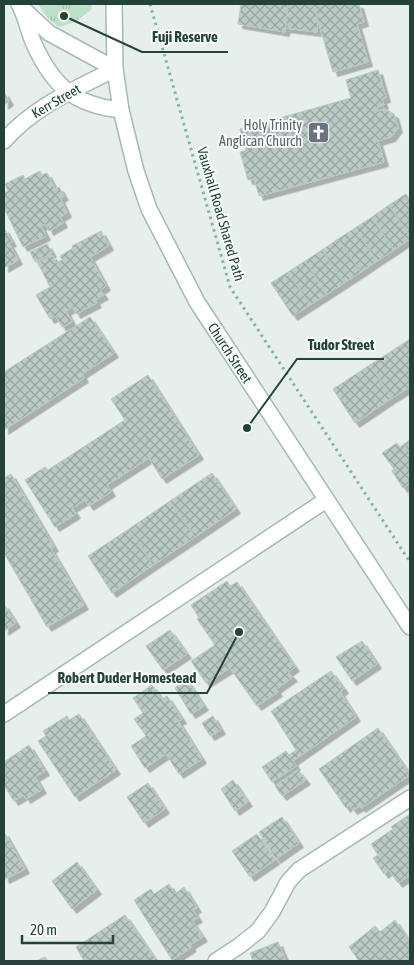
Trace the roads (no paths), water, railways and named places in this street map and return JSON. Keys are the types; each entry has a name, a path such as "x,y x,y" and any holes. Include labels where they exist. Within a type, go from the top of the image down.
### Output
{"street":[{"name":"Church Street","path":"114,4 115,69 121,110 136,171 149,209 197,302 410,627"},
{"path":"20,5 49,33 115,69"},
{"path":"20,5 33,43 47,67 68,93 87,103 121,110"},
{"name":"Kerr Street","path":"4,141 27,118 68,93 115,69"},
{"path":"4,714 326,500"},
{"path":"216,961 258,931 272,912 288,882 299,870 410,798"}],"place":[{"name":"Fuji Reserve","path":"64,16"},
{"name":"Holy Trinity Anglican Church","path":"318,133"},
{"name":"Tudor Street","path":"247,428"},
{"name":"Robert Duder Homestead","path":"239,632"}]}
